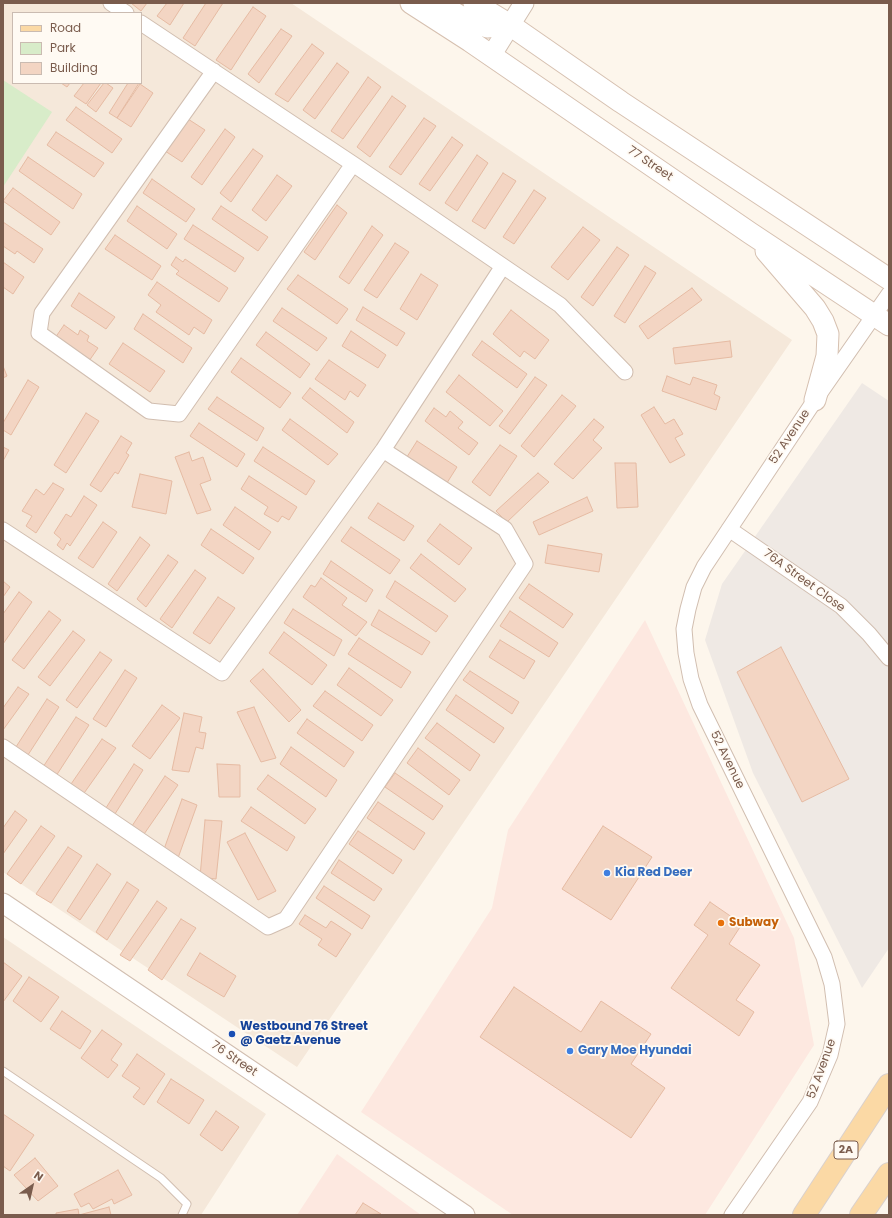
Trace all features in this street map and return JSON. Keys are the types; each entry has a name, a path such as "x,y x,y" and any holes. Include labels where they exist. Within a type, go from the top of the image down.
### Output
{"main road":[{"name":"77 Street","path":"411,3 470,12 491,56 882,320"},
{"path":"437,3 470,12 487,27 510,24 621,102 889,279"},
{"path":"750,232 815,308 823,321 828,334 827,356 815,400"},
{"name":"2A","path":"804,1215 889,1085"},
{"path":"861,1215 889,1174"}],"street":[{"path":"111,3 124,12"},
{"path":"491,56 524,3"},
{"path":"142,24 353,164 560,305 624,372"},
{"path":"214,71 42,313 39,333 149,411 179,414 353,164"},
{"path":"3,530 222,673 383,450 503,266"},
{"name":"52 Avenue","path":"732,1215 810,1102 830,1055 837,1024 832,984 824,956 703,712 691,679 686,653 684,629 694,587 704,567 815,400 882,320 889,294"},
{"path":"3,747 268,927 286,919 525,564 505,529 383,450"},
{"name":"76A Street Close","path":"729,528 841,606 869,634 889,658"},
{"name":"76 Street","path":"3,903 465,1215"}],"lane":[{"path":"3,1071 161,1178 187,1204 182,1215"}],"shaded area":[{"path":"3,3 291,3 792,340 297,1067 3,872"},
{"path":"862,383 889,401 889,948 862,988 753,773 705,640 722,584"},
{"path":"645,620 794,938 814,1045 705,1215 513,1215 361,1112 492,908 508,830"},
{"path":"3,937 266,1114 201,1215 3,1215"},
{"path":"337,1154 421,1215 297,1215"}],"green space":[{"path":"3,80 52,112 3,187"}],"building":[{"path":"131,3 147,3 141,11"},
{"path":"167,3 184,3 170,25 157,16"},
{"path":"206,3 223,3 195,46 183,38"},
{"path":"253,7 266,16 231,70 216,60"},
{"path":"281,29 292,36 259,83 248,74"},
{"path":"312,44 324,53 288,102 275,94"},
{"path":"337,63 349,72 315,119 303,110"},
{"path":"368,77 381,87 343,139 331,131"},
{"path":"62,84 69,84 67,87"},
{"path":"83,84 100,84 86,104 74,96"},
{"path":"103,84 107,84 113,88 96,112 87,105"},
{"path":"127,84 138,84 117,118 109,113"},
{"path":"140,84 153,93 131,127 117,118"},
{"path":"392,96 406,106 370,157 357,147"},
{"path":"76,107 122,139 112,153 66,120"},
{"path":"424,118 436,126 401,175 389,167"},
{"path":"188,119 205,130 182,162 165,151"},
{"path":"225,129 235,137 202,185 191,177"},
{"path":"56,132 104,163 94,177 47,145"},
{"path":"452,137 463,145 430,191 419,184"},
{"path":"253,149 263,156 231,202 220,193"},
{"path":"477,155 488,163 457,211 445,203"},
{"path":"28,157 82,194 73,209 19,171"},
{"path":"503,173 516,181 485,229 472,221"},
{"path":"277,175 292,186 266,221 252,210"},
{"path":"152,179 195,209 186,222 143,193"},
{"path":"13,188 60,222 51,235 3,201"},
{"path":"534,190 546,198 514,244 503,237"},
{"path":"337,205 347,213 315,260 304,252"},
{"path":"137,206 177,234 167,249 127,221"},
{"path":"221,206 268,237 258,251 212,219"},
{"path":"3,222 43,249 34,263 17,251 15,254 3,246"},
{"path":"193,225 244,258 235,272 184,239"},
{"path":"372,226 383,235 349,284 339,277"},
{"path":"583,227 600,240 568,280 551,267"},
{"path":"115,235 161,266 152,280 105,249"},
{"path":"395,243 409,252 377,298 364,290"},
{"path":"617,247 629,255 593,306 581,297"},
{"path":"176,257 183,262 185,259 228,288 219,302 176,274 179,271 171,265"},
{"path":"3,262 24,277 13,294 3,287"},
{"path":"645,266 656,273 625,323 614,316"},
{"path":"421,274 438,285 417,320 400,309"},
{"path":"298,275 348,309 337,324 287,289"},
{"path":"157,282 212,320 204,334 194,327 189,335 156,312 161,305 148,295"},
{"path":"692,288 702,300 648,339 639,326"},
{"path":"79,293 115,317 106,329 71,306"},
{"path":"363,307 405,333 397,346 356,320"},
{"path":"282,308 327,338 317,351 273,321"},
{"path":"511,310 549,340 535,359 524,351 520,357 493,334"},
{"path":"143,314 192,348 183,363 134,329"},
{"path":"64,325 78,335 80,330 89,336 87,341 98,348 89,361 55,338"},
{"path":"351,331 386,355 378,368 342,346"},
{"path":"266,332 310,364 300,378 256,345"},
{"path":"482,341 527,374 517,388 472,355"},
{"path":"730,341 732,357 675,364 673,348"},
{"path":"123,343 165,371 150,392 109,364"},
{"path":"241,358 291,393 280,408 231,372"},
{"path":"329,360 366,385 358,397 350,391 345,400 315,379"},
{"path":"3,366 7,376 3,378"},
{"path":"459,375 503,411 490,426 446,392"},
{"path":"667,376 690,385 693,377 717,385 714,394 720,397 716,410 662,391"},
{"path":"535,377 547,385 510,434 499,426"},
{"path":"28,380 39,387 11,435 3,430 3,423"},
{"path":"310,388 354,422 347,433 302,398"},
{"path":"562,395 576,406 534,457 521,446"},
{"path":"217,397 264,428 257,441 208,409"},
{"path":"654,407 665,424 674,419 683,434 675,438 685,455 670,463 641,415"},
{"path":"434,408 446,417 450,411 463,422 458,428 478,443 469,455 425,421"},
{"path":"86,413 99,421 66,473 54,465"},
{"path":"290,419 338,454 328,465 282,430"},
{"path":"594,419 604,427 593,440 602,448 573,479 554,464"},
{"path":"199,423 245,454 237,467 190,436"},
{"path":"121,436 132,443 126,453 129,455 118,474 115,472 101,492 90,485"},
{"path":"417,441 457,467 445,486 405,460"},
{"path":"500,445 517,456 490,496 472,482"},
{"path":"3,447 9,450 3,461"},
{"path":"263,447 315,481 306,495 254,461"},
{"path":"189,452 192,461 203,457 211,480 200,484 211,510 197,514 175,457"},
{"path":"615,463 636,463 638,507 617,508"},
{"path":"538,473 549,482 507,522 496,511"},
{"path":"140,474 172,481 166,514 132,507"},
{"path":"249,476 297,507 289,520 282,516 278,522 264,514 268,507 241,489"},
{"path":"53,483 64,489 36,533 26,526 32,516 22,511 36,489 44,495"},
{"path":"84,496 97,505 70,546 67,543 63,550 57,545 61,539 54,533 66,514 71,517"},
{"path":"587,497 593,511 539,535 533,522"},
{"path":"378,503 414,526 404,541 368,518"},
{"path":"235,507 271,532 259,550 223,525"},
{"path":"103,522 117,532 93,568 78,558"},
{"path":"440,524 472,548 459,565 427,541"},
{"path":"351,527 400,560 390,574 341,541"},
{"path":"211,529 254,558 243,574 201,545"},
{"path":"140,537 150,545 117,591 108,584"},
{"path":"548,545 602,554 599,572 545,563"},
{"path":"421,554 466,589 455,602 410,568"},
{"path":"168,555 178,562 146,607 137,599"},
{"path":"331,561 373,590 366,602 323,574"},
{"path":"195,570 206,578 172,628 160,619"},
{"path":"321,578 347,598 342,605 367,622 356,636 303,597 311,585 315,587"},
{"path":"3,581 10,587 3,597"},
{"path":"395,581 448,616 436,632 386,597"},
{"path":"529,584 573,614 563,628 519,598"},
{"path":"19,592 32,602 3,644 3,614"},
{"path":"218,597 235,608 210,644 193,633"},
{"path":"293,609 342,640 334,656 284,623"},
{"path":"379,610 430,642 422,655 371,625"},
{"path":"49,611 61,620 24,669 12,660"},
{"path":"510,611 558,643 549,657 500,626"},
{"path":"73,631 85,640 50,686 38,677"},
{"path":"284,632 327,665 312,685 269,653"},
{"path":"359,638 411,672 401,688 348,654"},
{"path":"500,640 535,661 524,679 489,657"},
{"path":"781,647 849,779 802,802 737,672"},
{"path":"100,652 112,660 77,708 66,700"},
{"path":"349,668 393,700 381,716 337,685"},
{"path":"263,669 301,710 289,722 250,681"},
{"path":"125,670 137,678 106,727 93,719"},
{"path":"470,671 519,702 512,714 463,680"},
{"path":"18,687 29,694 3,730 3,708"},
{"path":"325,691 373,725 362,741 313,706"},
{"path":"456,695 504,728 494,743 446,710"},
{"path":"47,699 59,707 26,758 14,750"},
{"path":"162,705 180,718 150,759 132,746"},
{"path":"254,707 276,758 261,762 237,712"},
{"path":"184,713 202,717 199,732 206,733 203,749 196,747 189,772 172,770"},
{"path":"76,717 89,725 56,776 43,767"},
{"path":"307,719 354,752 344,767 297,733"},
{"path":"437,723 480,755 470,771 425,738"},
{"path":"102,739 116,748 82,796 69,787"},
{"path":"291,747 337,780 326,797 280,764"},
{"path":"418,748 460,780 449,795 407,763"},
{"path":"134,764 143,770 113,817 104,811"},
{"path":"217,764 240,765 240,797 219,797"},
{"path":"395,773 443,806 433,820 385,787"},
{"path":"268,775 316,809 305,824 257,789"},
{"path":"165,776 178,785 142,837 130,829"},
{"path":"182,799 197,805 178,858 163,852"},
{"path":"378,802 425,833 414,850 367,818"},
{"path":"251,807 295,837 287,851 241,821"},
{"path":"15,811 27,820 3,854 3,828"},
{"path":"205,820 222,821 216,879 200,877"},
{"path":"41,826 55,836 21,884 7,874"},
{"name":"Kia Red Deer","path":"603,826 652,857 611,920 562,889"},
{"path":"358,831 402,860 393,874 349,844"},
{"path":"245,833 276,891 258,900 227,842"},
{"path":"68,847 82,856 51,903 36,894"},
{"path":"339,860 382,889 374,901 331,873"},
{"path":"97,864 111,874 80,920 67,911"},
{"path":"127,882 139,890 107,940 96,932"},
{"path":"324,886 370,916 362,929 316,898"},
{"path":"157,901 167,908 130,961 120,955"},
{"path":"710,902 742,924 729,944 760,965 736,1000 754,1012 739,1036 671,988 708,935 694,925"},
{"path":"305,915 326,928 331,921 351,934 336,957 318,945 322,939 299,924"},
{"path":"181,919 196,928 162,980 148,970"},
{"path":"200,953 236,976 224,997 187,975"},
{"path":"3,962 22,976 3,1002"},
{"path":"29,977 59,997 41,1022 13,1001"},
{"name":"Gary Moe Hyundai","path":"514,987 581,1032 601,1001 651,1034 631,1064 665,1088 631,1138 480,1037"},
{"path":"62,1011 91,1031 80,1049 50,1029"},
{"path":"102,1030 122,1044 111,1060 118,1065 108,1078 81,1058"},
{"path":"137,1054 165,1074 144,1105 133,1097 140,1088 122,1076"},
{"path":"171,1079 204,1100 189,1124 157,1102"},
{"path":"216,1111 239,1127 222,1151 200,1135"},
{"path":"3,1114 34,1135 10,1171 3,1166"},
{"path":"35,1158 58,1186 38,1201 14,1175"},
{"path":"118,1170 132,1195 114,1204 112,1199 93,1209 89,1203 81,1207 74,1194"},
{"path":"363,1203 381,1214 355,1215"},
{"path":"109,1207 111,1215 79,1215"},
{"path":"78,1209 79,1215 56,1215 56,1213"}],"place":[{"name":"Kia Red Deer","path":"607,873"},
{"name":"Subway","path":"721,923"},
{"name":"Westbound 76 Street @ Gaetz Avenue","path":"232,1034"},
{"name":"Gary Moe Hyundai","path":"570,1051"}]}
